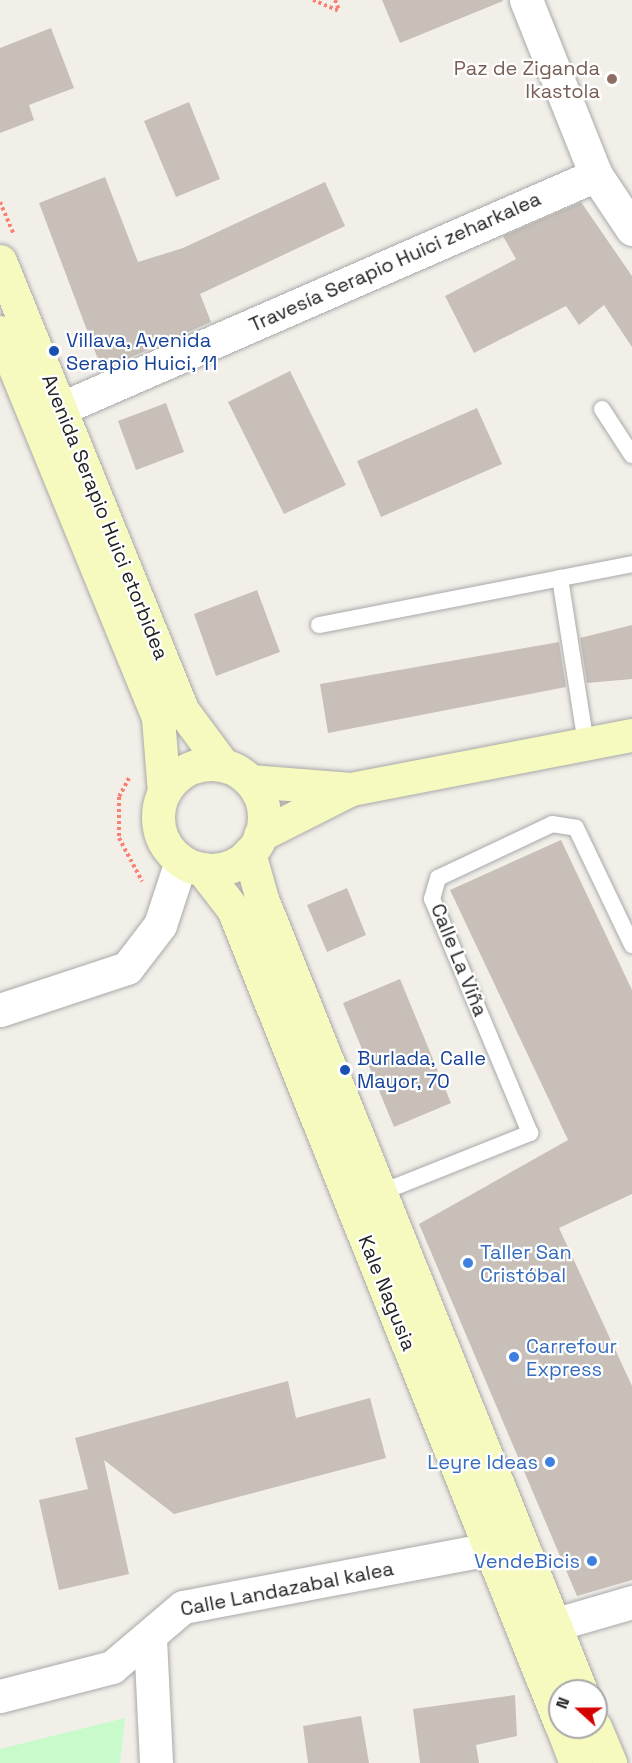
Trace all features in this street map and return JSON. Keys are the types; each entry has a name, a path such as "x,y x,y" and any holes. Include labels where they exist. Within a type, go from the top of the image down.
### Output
{"main road":[{"name":"Avenida Serapio Huici etorbidea","path":"0,261 62,408 183,711 237,773"},
{"name":"Avenida Serapio Huici etorbidea","path":"0,332 158,718 164,792"},
{"path":"351,789 255,844 235,864 191,866 163,841 158,816 164,792 178,774 200,764 237,773 351,789 632,735"},
{"path":"237,773 261,797 255,844"},
{"name":"Kale Nagusia","path":"255,844 366,1199 490,1550 548,1693"},
{"name":"Kale Nagusia","path":"191,866 233,909 366,1199 554,1625 575,1679"},
{"name":"Kale Nagusia","path":"567,1739 576,1763"},
{"path":"600,1739 610,1763"}],"street":[{"path":"526,0 596,175 632,230"},
{"name":"Travesía Serapio Huici zeharkalea","path":"62,408 596,175"},
{"path":"0,1010 127,968 160,925 191,866"},
{"path":"490,1550 516,1567 537,1620 554,1625 632,1602"},
{"name":"Calle Landazabal kalea","path":"0,1695 112,1667 150,1639 173,1610 183,1607 490,1550"},
{"path":"150,1639 156,1763"}],"lane":[{"path":"602,409 632,455"},
{"path":"320,625 632,564"},
{"path":"560,578 586,744"},
{"name":"Calle La Viña","path":"366,1199 530,1133 432,899 438,878 552,824 576,828 632,945"}],"path":[{"path":"313,0 339,11 334,0"}],"green space":[{"path":"125,1718 120,1763 0,1763 0,1749"}],"building":[{"path":"382,0 503,0 503,1 400,43"},
{"path":"51,28 74,88 29,105 34,120 0,133 0,48"},
{"path":"189,102 220,179 176,197 144,121"},
{"path":"105,177 138,262 183,248 325,182 345,226 200,294 211,322 102,370 39,203"},
{"path":"581,202 632,276 632,347 604,305 579,325 566,306 474,353 445,296 516,259 503,236"},
{"path":"290,371 346,485 284,514 228,402"},
{"path":"166,403 184,452 136,470 118,421"},
{"path":"477,408 502,464 381,517 357,461"},
{"path":"257,590 280,652 216,676 194,614"},
{"path":"632,625 632,679 587,683 580,638"},
{"path":"559,642 566,687 328,733 320,684"},
{"path":"561,840 632,990 632,1194 559,1228 632,1386 632,1580 577,1596 419,1224 568,1140 450,890"},
{"path":"347,888 366,935 327,952 307,905"},
{"path":"400,979 451,1103 394,1127 343,1003"},
{"path":"288,1381 296,1418 370,1398 386,1458 174,1514 104,1460 129,1574 59,1590 39,1500 88,1489 75,1438"},
{"path":"515,1695 517,1736 476,1745 479,1763 420,1763 413,1709"},
{"path":"361,1716 369,1763 308,1763 303,1726"}],"place":[{"name":"Paz de Ziganda Ikastola","path":"612,79"},
{"name":"Villava, Avenida Serapio Huici, 11","path":"54,351"},
{"name":"Burlada, Calle Mayor, 70","path":"345,1070"},
{"name":"Taller San Cristóbal","path":"468,1263"},
{"name":"Carrefour Express","path":"514,1357"},
{"name":"Leyre Ideas","path":"550,1462"},
{"name":"VendeBicis","path":"592,1561"}]}
